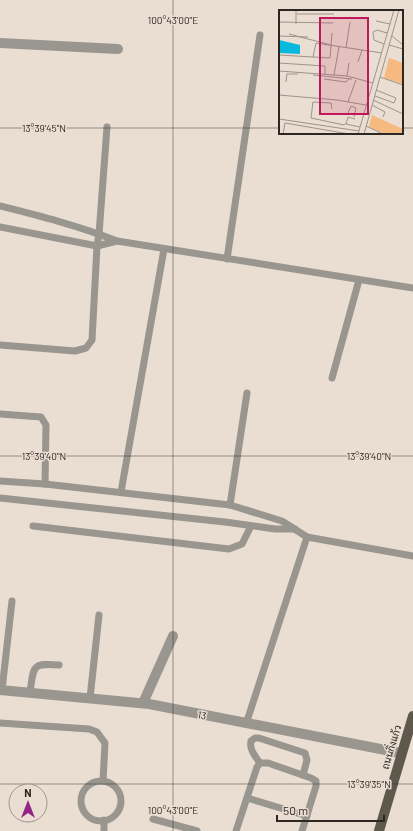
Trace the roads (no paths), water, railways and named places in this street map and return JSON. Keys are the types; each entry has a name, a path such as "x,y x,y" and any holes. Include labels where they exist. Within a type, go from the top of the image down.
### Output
{"main road":[{"name":"ถนนกิ่งแก้ว","path":"379,831 413,716"}],"street":[{"path":"0,44 118,49"},
{"path":"143,703 173,636"},
{"name":"13","path":"1,690 143,703 402,753"}],"lane":[{"path":"227,259 260,35"},
{"path":"0,345 75,351 86,348 92,340 97,246 107,128"},
{"path":"0,206 44,216 117,241 413,288"},
{"path":"0,227 97,246 117,241"},
{"path":"121,492 164,249"},
{"path":"332,378 359,280"},
{"path":"230,505 247,393"},
{"path":"0,414 41,417 44,420 46,425 45,484"},
{"path":"0,481 45,484 230,505 282,521 307,536 413,556"},
{"path":"0,498 275,529 295,529"},
{"path":"33,526 229,549 242,544 251,526"},
{"path":"246,724 307,536"},
{"path":"1,690 12,601"},
{"path":"90,698 99,615"},
{"path":"30,692 33,672 36,667 46,664 59,666"},
{"path":"0,723 89,729 97,732 105,743 103,781"},
{"path":"260,764 250,745 251,741 255,738 305,753 307,760 303,775"},
{"path":"236,831 257,766 268,763 316,781 316,786 302,831"},
{"path":"103,781 113,785 121,796 120,809 116,814 104,820 97,820 86,813 81,802 82,795 89,785 94,782 103,781"},
{"path":"247,798 306,816"},
{"path":"153,819 197,831"},
{"path":"104,820 104,831"}]}
